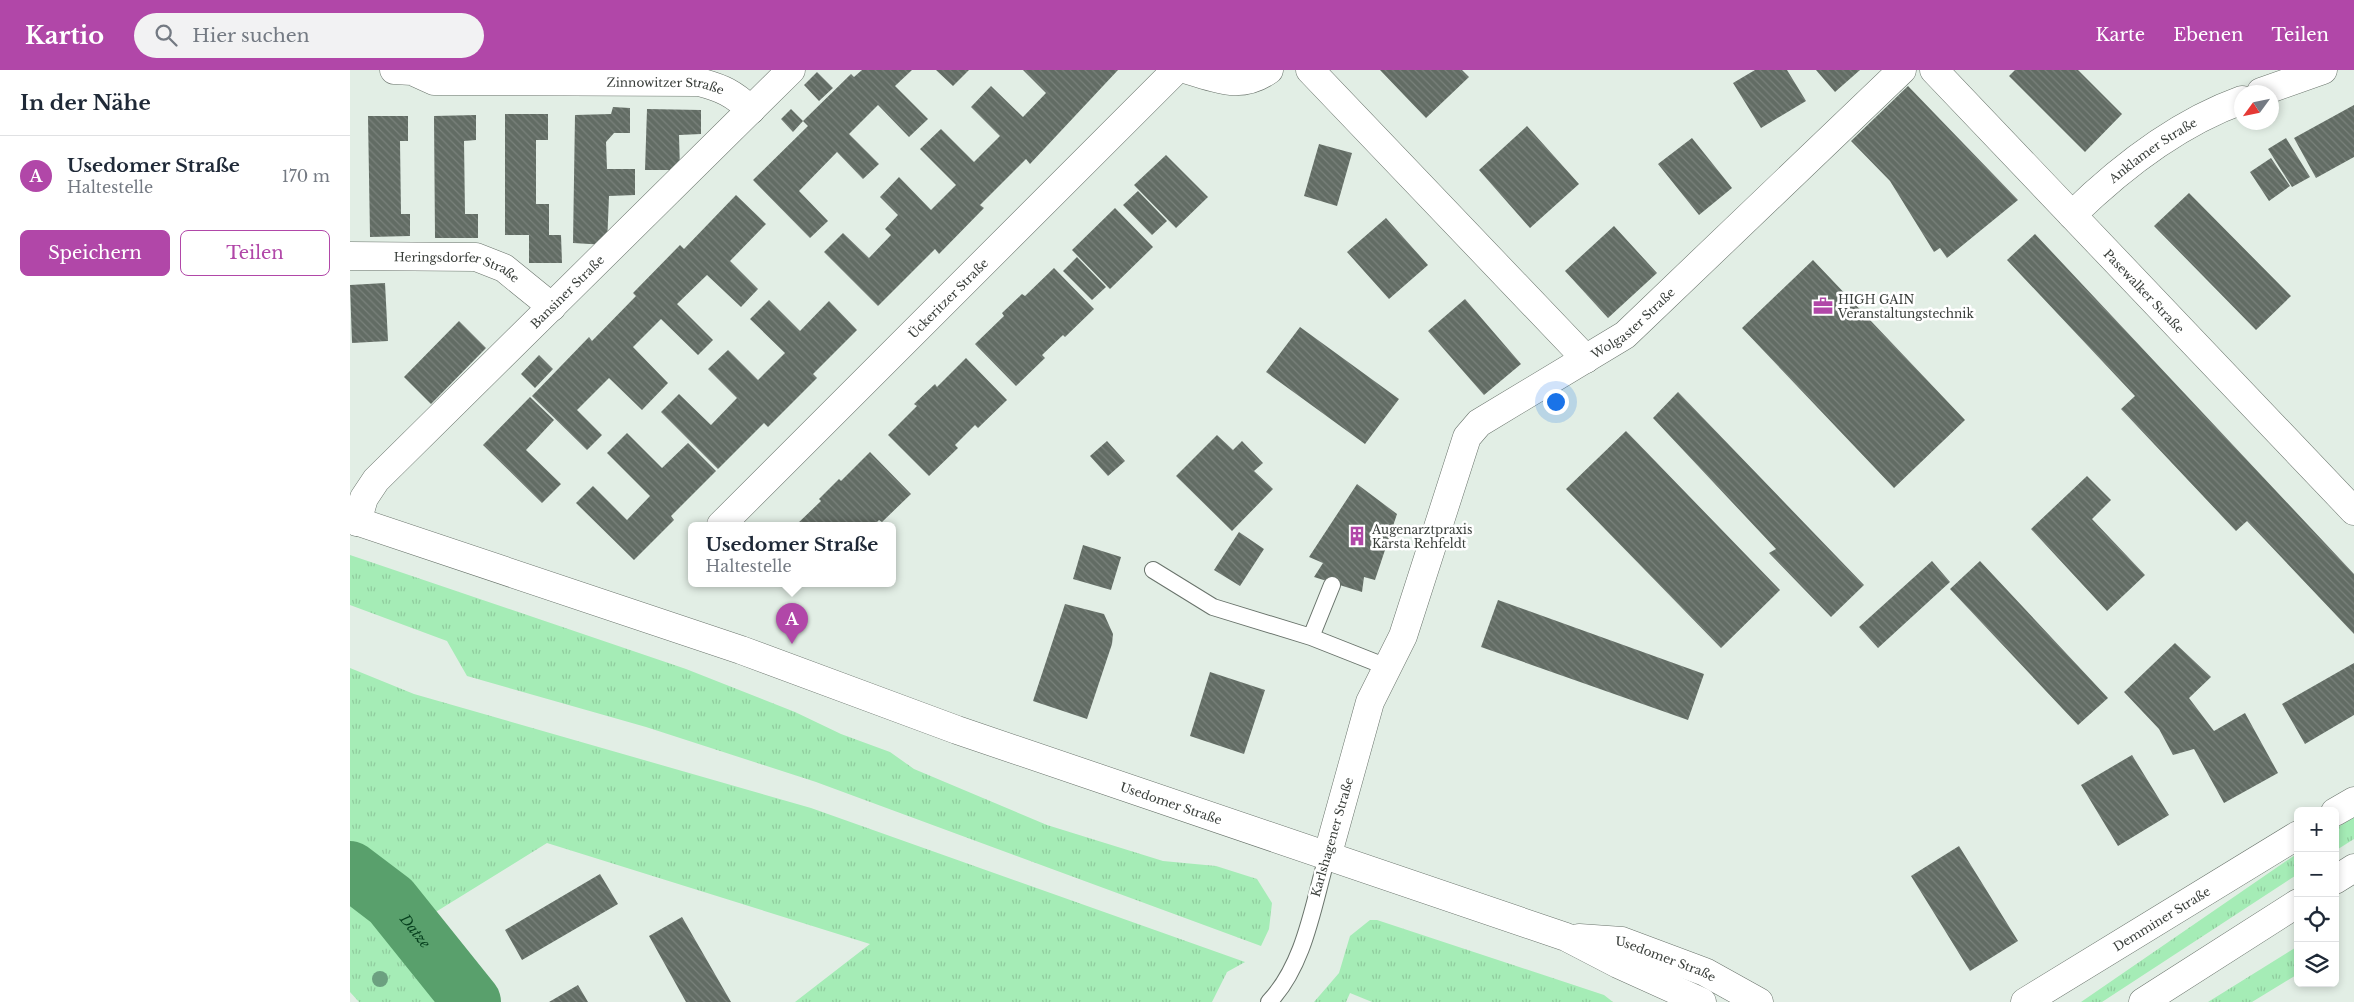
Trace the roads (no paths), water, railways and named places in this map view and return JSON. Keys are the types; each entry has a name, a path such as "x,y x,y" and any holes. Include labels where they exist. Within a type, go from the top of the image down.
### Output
{"street":[{"name":"Zinnowitzer Straße","path":"406,70 434,81 699,82 722,88 751,110"},
{"name":"Bansiner Straße","path":"353,521 364,498 376,480 791,70"},
{"name":"Ückeritzer Straße","path":"724,522 1176,70"},
{"path":"1188,70 1224,81 1244,82 1260,76 1269,70"},
{"name":"Wolgaster Straße","path":"1310,70 1586,359 1624,335 1902,70"},
{"name":"Pasewalker Straße","path":"1934,70 2354,511"},
{"path":"2279,86 2322,70"},
{"name":"Anklamer Straße","path":"2072,215 2142,155 2212,110 2234,103"},
{"name":"Heringsdorfer Straße","path":"350,256 476,257 504,268 552,307"},
{"name":"Karlshagener Straße","path":"1327,857 1370,702 1404,636 1467,437 1478,423 1586,359"},
{"name":"Usedomer Straße","path":"353,521 741,650 957,730 1566,937 1618,964 1702,1002"},
{"path":"2339,810 2354,801"},
{"name":"Demminer Straße","path":"2025,1002 2294,837"},
{"path":"2339,877 2354,868"},
{"path":"2143,1002 2294,907"},
{"name":"Usedomer Straße","path":"1566,937 1622,942 1705,972 1759,1002"}],"lane":[{"path":"1153,570 1213,607 1311,637 1387,667"},
{"path":"1311,637 1332,585"},
{"name":"Karlshagener Straße","path":"1269,1002 1289,978 1305,933 1327,857"}],"waterway":[{"name":"Datze","path":"350,870 391,901 472,1002"}],"place":[{"name":"HIGH GAIN Veranstaltungstechnik","path":"1823,306"},
{"name":"Augenarztpraxis Karsta Rehfeldt","path":"1357,536"},
{"name":"Usedomer Straße","path":"792,644"}]}
